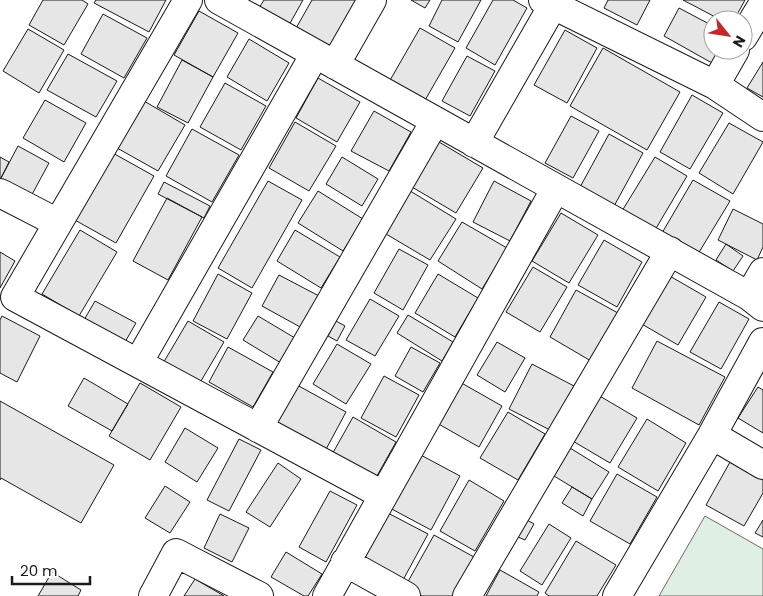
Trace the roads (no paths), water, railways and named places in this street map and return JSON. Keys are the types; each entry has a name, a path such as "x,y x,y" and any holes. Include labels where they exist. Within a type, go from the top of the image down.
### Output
{"street":[{"path":"188,0 15,297 383,495"},
{"path":"219,0 756,301 763,272"},
{"path":"138,363 325,59 372,0"},
{"path":"474,143 551,2 715,85 763,117"},
{"path":"753,20 763,4"},
{"path":"715,85 730,60"},
{"path":"258,428 436,121"},
{"path":"327,596 556,188"},
{"path":"0,193 58,223"},
{"path":"467,596 670,252"},
{"path":"617,596 712,435 763,342"},
{"path":"712,435 763,465"},
{"path":"153,596 176,553 259,596"},
{"path":"346,562 406,596"}]}
